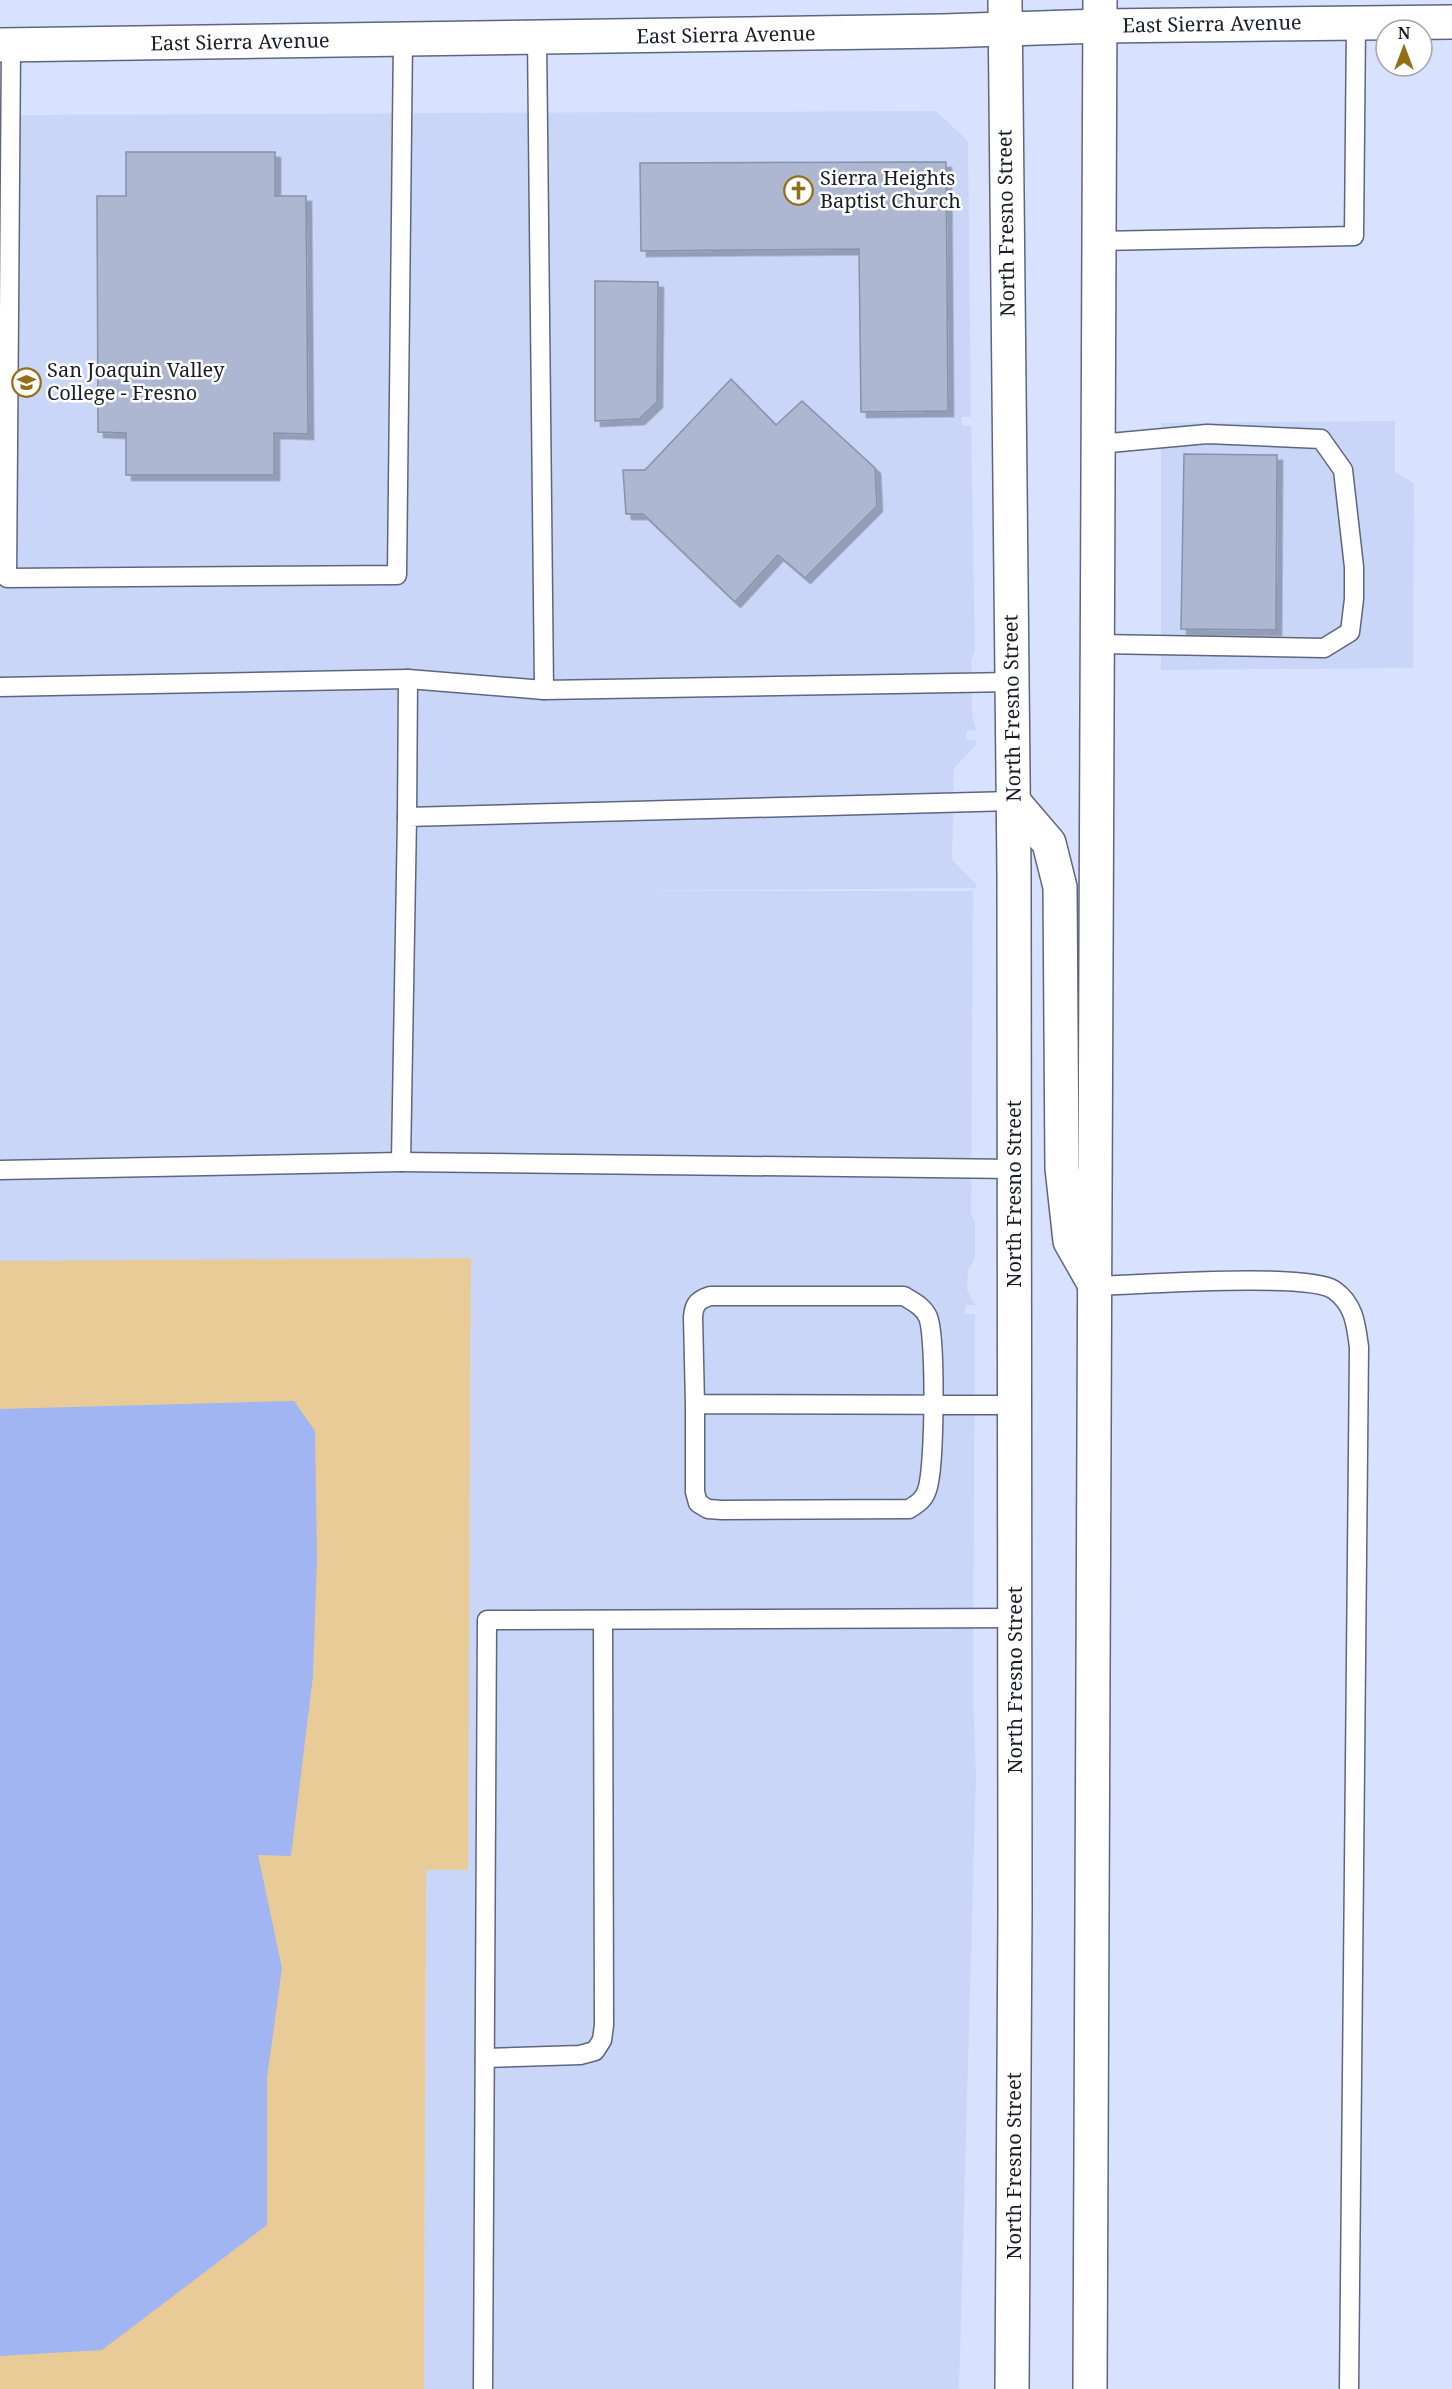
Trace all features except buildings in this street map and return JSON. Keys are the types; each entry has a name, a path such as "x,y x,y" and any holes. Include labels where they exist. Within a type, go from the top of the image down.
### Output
{"main road":[{"name":"East Sierra Avenue","path":"6,45 537,38 1004,15 1100,13 1356,22 1452,22"},
{"path":"1090,2389 1100,13"},
{"name":"North Fresno Street","path":"1004,15 1013,801 1015,1618 1012,2389"},
{"path":"1013,801 1050,843 1060,887 1062,1168 1070,1241 1096,1286"}],"lane":[{"path":"1100,241 1354,236 1356,22"},
{"path":"537,38 544,690"},
{"path":"6,45 4,554 7,578 397,575 403,39"},
{"path":"1099,444 1207,434 1321,439 1343,470 1354,567 1354,599 1350,632 1324,648 1099,644"},
{"path":"0,687 408,679 544,690 1012,682"},
{"path":"401,1162 408,679"},
{"path":"407,817 1013,801"},
{"path":"0,1170 401,1162 1014,1169"},
{"path":"1096,1286 1243,1281 1318,1284 1333,1289 1350,1305 1355,1319 1359,1347 1349,2389"},
{"path":"710,1296 904,1296 918,1305 927,1315 932,1329 933,1405 930,1479 927,1492 920,1502 909,1509 708,1509 698,1503 695,1492 695,1404 693,1317 694,1306 700,1299 710,1296"},
{"path":"695,1404 1015,1405"},
{"path":"483,2389 488,1620 1015,1618"},
{"path":"485,2058 580,2055 594,2051 602,2040 604,2025 603,1620"}],"shaded area":[{"path":"936,111 968,141 971,417 962,417 962,426 971,426 975,651 971,660 972,715 976,730 966,731 967,740 976,740 976,745 954,768 952,860 976,884 976,888 605,891 973,891 971,1214 975,1223 975,1258 968,1270 967,1290 975,1305 966,1305 965,1314 975,1314 973,1697 976,1775 959,2389 424,2389 426,1870 468,1870 471,1259 0,1261 0,115"},
{"path":"1395,421 1395,472 1414,483 1413,668 1161,670 1161,423"},
{"path":"471,1258 468,1870 426,1870 424,2389 0,2389 0,1261"}],"water":[{"path":"294,1401 315,1431 317,1557 313,1676 291,1856 258,1855 282,1968 267,2078 267,2225 102,2350 0,2356 0,1409"}],"place":[{"name":"Sierra Heights Baptist Church","path":"799,190"},
{"name":"San Joaquin Valley College - Fresno","path":"26,382"}]}
